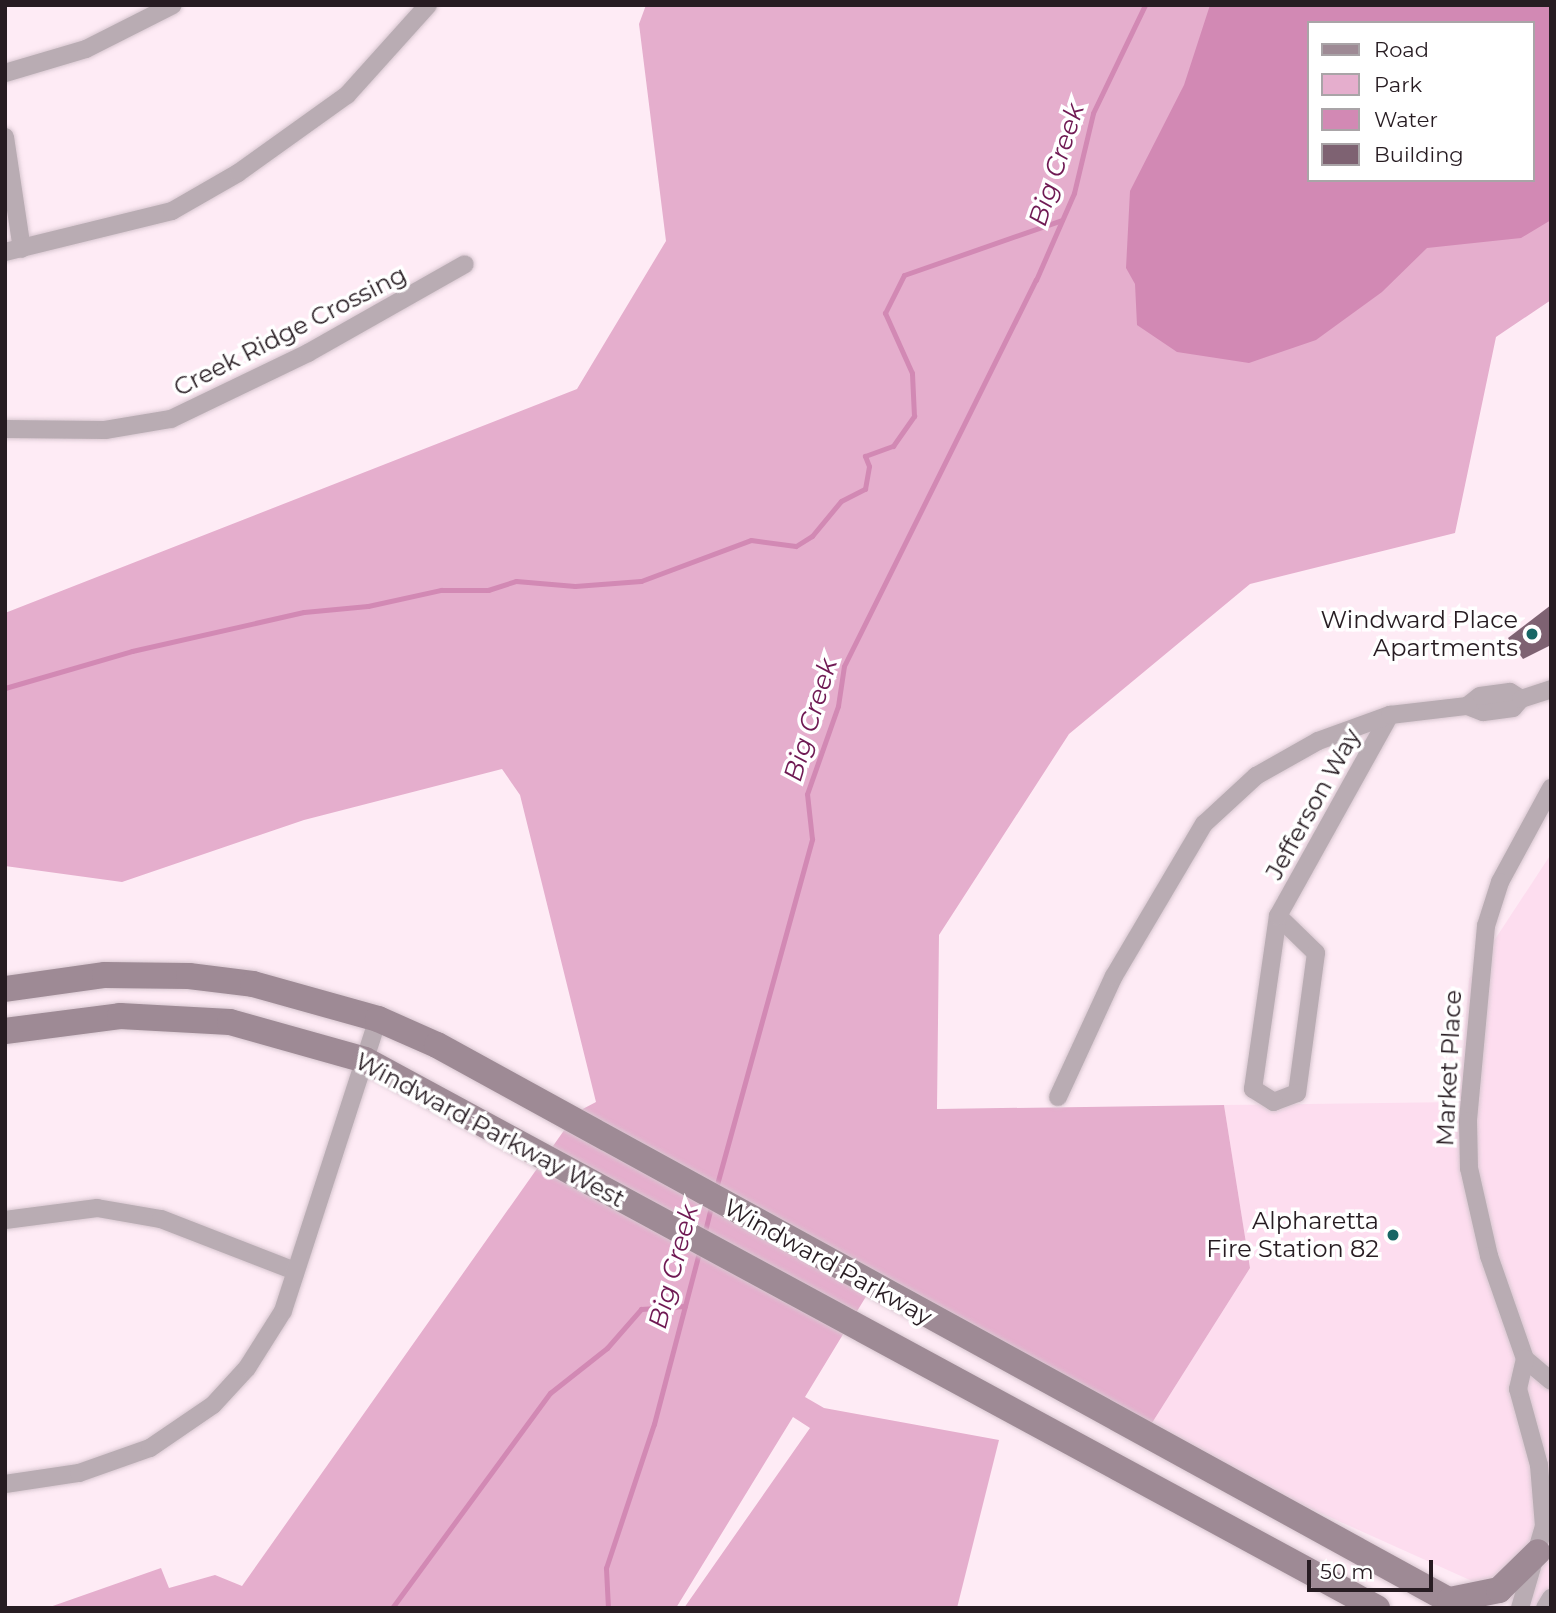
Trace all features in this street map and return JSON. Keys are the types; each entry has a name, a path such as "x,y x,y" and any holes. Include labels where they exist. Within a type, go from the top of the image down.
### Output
{"main road":[{"name":"Windward Parkway","path":"5,989 104,975 189,976 265,987 378,1019 437,1045 781,1237 1456,1604"},
{"name":"Windward Parkway West","path":"5,1031 120,1017 230,1022 365,1060 754,1270"},
{"name":"Windward Parkway","path":"754,1270 1377,1608"},
{"path":"1456,1604 1499,1590 1538,1552"}],"street":[{"path":"5,73 86,49 173,5"},
{"path":"5,137 14,250 172,211 309,128 347,95 428,5"},
{"name":"Creek Ridge Crossing","path":"5,429 105,430 172,419 308,353 465,264"},
{"path":"1058,1097 1114,976 1205,824 1256,776 1318,741 1390,715 1494,703 1513,708 1521,699 1551,689"},
{"name":"Jefferson Way","path":"1278,916 1316,953 1297,1093 1274,1102 1254,1089 1278,916 1390,715"},
{"name":"Market Place","path":"1520,1608 1538,1552 1544,1500 1518,1390 1525,1359 1475,1203 1469,1168 1470,1082 1486,926 1500,882 1551,788"},
{"path":"5,1484 55,1479 127,1458 193,1421 247,1368 283,1311 378,1019"},
{"path":"5,1220 96,1208 148,1217 234,1244 295,1271"},
{"path":"1525,1359 1551,1381"},
{"path":"1545,1608 1551,1598"}],"shaded area":[{"path":"1551,854 1551,1608 1532,1608 1145,1434 1250,1268 1224,1105 1459,1102 1469,979"}],"green space":[{"path":"646,5 1551,5 1551,300 1496,337 1455,533 1250,584 1069,734 939,935 937,1109 1224,1105 1250,1268 1145,1434 876,1280 805,1397 824,1408 999,1440 957,1608 684,1608 810,1428 793,1417 676,1608 47,1608 161,1568 169,1588 215,1575 242,1586 577,1112 596,1102 520,795 502,769 304,820 122,882 5,866 5,613 577,389 666,241 639,24"}],"water":[{"path":"1210,5 1551,5 1551,220 1521,238 1427,248 1382,292 1316,340 1249,363 1177,352 1137,325 1135,284 1126,268 1130,191 1184,85"}],"building":[{"name":"Windward Place Apartments","path":"1551,605 1551,645 1523,659 1508,638"}],"waterway":[{"name":"Big Creek","path":"716,1188 812,839 807,794 838,706 844,666 1036,280 1074,193 1093,113 1145,5"},
{"path":"5,688 132,651 304,612 368,606 441,590 488,590 516,581 575,586 641,581 751,540 796,546 812,536 841,501 865,489 869,466 865,456 893,446 914,416 912,373 885,313 904,275 1062,220"},
{"name":"Big Creek","path":"704,1235 712,1204"},
{"name":"Big Creek","path":"608,1608 606,1568 654,1424 699,1252"},
{"path":"392,1608 550,1393 607,1348 641,1309 685,1306"}],"place":[{"name":"Windward Place Apartments","path":"1532,634"},
{"name":"Alpharetta Fire Station 82","path":"1393,1235"}]}
